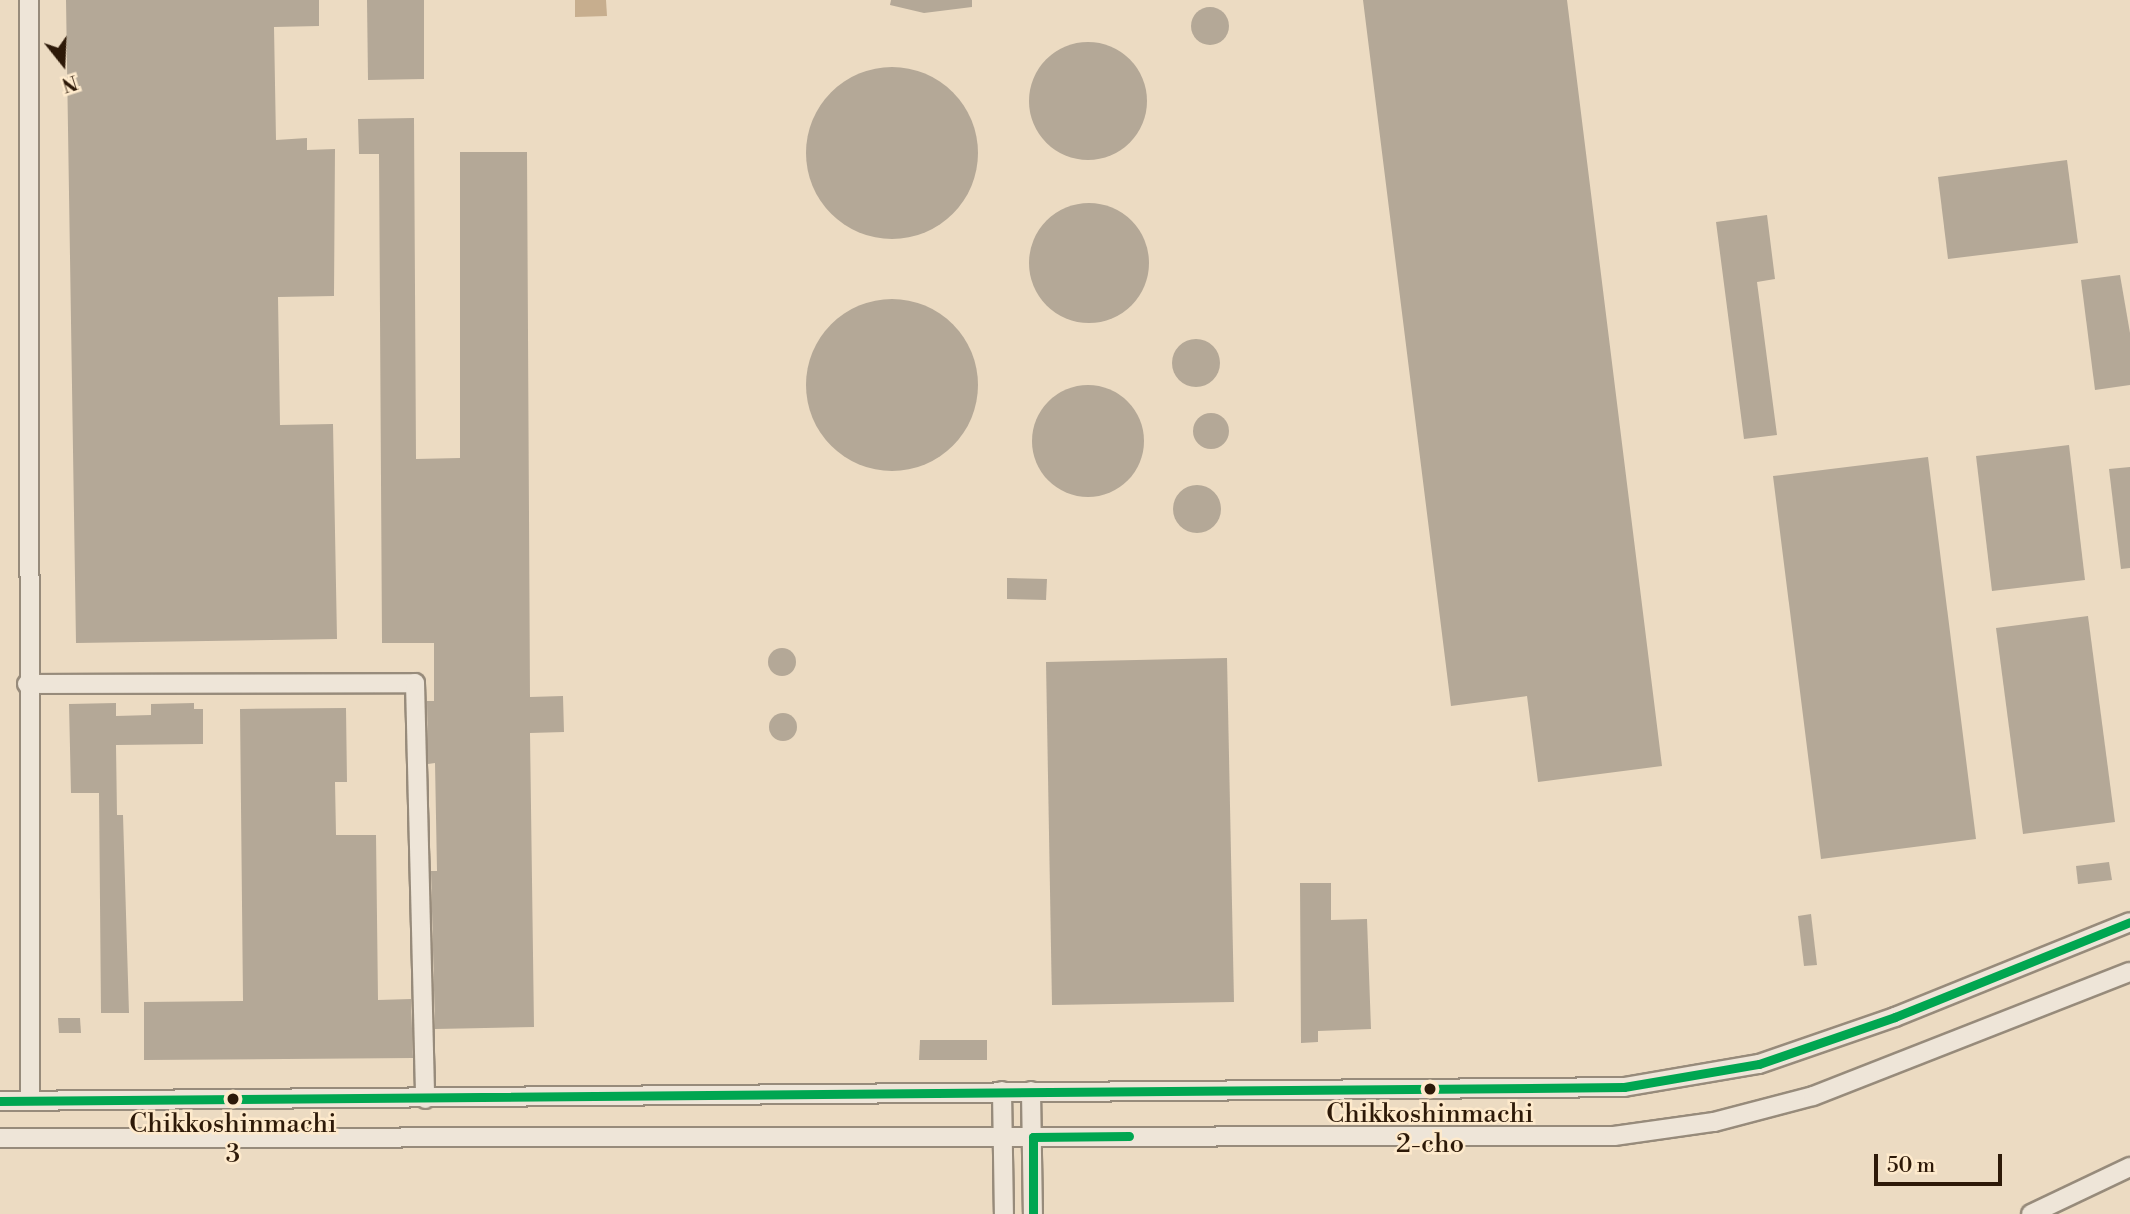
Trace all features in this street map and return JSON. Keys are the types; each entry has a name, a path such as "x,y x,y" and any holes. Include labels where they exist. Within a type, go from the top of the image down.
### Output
{"street":[{"path":"29,0 27,684 30,1101"},
{"path":"27,684 415,683 425,1099"},
{"path":"0,1101 425,1099 1002,1091 1579,1089 1714,1075 1861,1030 2130,922"},
{"path":"0,1138 1003,1138 1385,1133 1570,1137 1663,1130 1813,1096 2130,972"},
{"path":"1002,1091 1004,1214"},
{"path":"1031,1091 1033,1214"},
{"path":"2031,1214 2130,1167"}],"shaded area":[{"path":"575,0 606,0 607,16 575,17"}],"building":[{"path":"66,0 319,0 319,26 274,27 276,140 307,138 307,150 335,149 334,296 278,297 280,425 333,424 337,639 76,643"},
{"path":"367,0 424,0 424,79 368,80"},
{"path":"891,0 972,0 972,7 924,13 890,5"},
{"path":"1363,0 1567,0 1662,766 1538,782 1527,696 1451,706"},
{"path":"1210,7 1224,12 1229,26 1224,40 1210,45 1196,40 1191,26 1196,12"},
{"path":"1088,42 1111,46 1130,59 1143,78 1147,101 1143,124 1130,143 1111,156 1088,160 1065,156 1046,143 1033,124 1029,101 1033,78 1046,59 1065,46"},
{"path":"892,67 925,74 940,81 953,92 964,105 971,120 978,153 971,186 964,201 953,214 940,225 925,232 892,239 859,232 844,225 831,214 820,201 813,186 806,153 813,120 820,105 831,92 844,81 859,74"},
{"path":"414,118 416,459 460,458 460,152 527,152 530,697 563,696 564,732 530,733 534,1027 435,1029 431,871 437,871 435,763 428,764 427,701 434,701 434,643 382,643 379,154 359,154 358,119"},
{"path":"2067,160 2078,243 1948,259 1938,177"},
{"path":"1089,203 1112,207 1132,220 1145,240 1149,263 1145,286 1132,306 1112,319 1089,323 1066,319 1046,306 1033,286 1029,263 1033,240 1046,220 1066,207"},
{"path":"1767,215 1775,279 1757,282 1777,435 1744,439 1716,222"},
{"path":"2120,275 2130,333 2130,385 2095,390 2081,280"},
{"path":"892,299 925,306 953,324 971,352 978,385 971,418 953,446 925,464 892,471 859,464 831,446 813,418 806,385 813,352 831,324 859,306"},
{"path":"1196,339 1213,346 1220,363 1213,380 1196,387 1179,380 1172,363 1179,346"},
{"path":"1088,385 1109,390 1127,402 1139,420 1144,441 1139,462 1127,480 1109,492 1088,497 1067,492 1049,480 1037,462 1032,441 1037,420 1049,402 1067,390"},
{"path":"1211,413 1224,418 1229,431 1224,444 1211,449 1198,444 1193,431 1198,418"},
{"path":"2069,445 2085,580 1992,591 1976,456"},
{"path":"1928,457 1976,839 1821,859 1773,476"},
{"path":"2130,467 2130,568 2121,569 2109,469"},
{"path":"1197,485 1206,486 1214,492 1220,500 1220,518 1214,526 1206,532 1197,533 1188,532 1180,526 1174,518 1173,509 1174,500 1180,492 1188,486"},
{"path":"1007,578 1047,579 1046,600 1007,599"},
{"path":"2088,616 2115,822 2023,834 1996,628"},
{"path":"782,648 792,652 796,662 792,672 782,676 772,672 768,662 772,652"},
{"path":"1227,658 1234,1002 1052,1005 1046,662"},
{"path":"116,703 116,716 151,715 151,704 194,703 194,709 203,709 203,744 116,745 117,815 123,815 129,1013 101,1013 99,793 71,793 69,704"},
{"path":"346,708 347,782 335,782 336,835 376,835 378,1000 411,999 413,1058 144,1060 144,1002 243,1001 240,709"},
{"path":"783,713 793,717 797,727 793,737 783,741 773,737 769,727 773,717"},
{"path":"2109,862 2112,880 2078,884 2076,866"},
{"path":"1300,883 1331,883 1331,920 1367,919 1371,1029 1318,1031 1318,1042 1301,1043"},
{"path":"1811,914 1817,965 1804,966 1798,916"},
{"path":"58,1018 80,1018 81,1033 59,1033"},
{"path":"920,1040 987,1040 987,1060 919,1060"}],"transit line":[{"path":"0,1101 1624,1087 1759,1064 1895,1017 2130,922"},
{"path":"1033,1214 1033,1137 1129,1136"}],"place":[{"name":"Chikkoshinmachi 2-cho","path":"1430,1089"},
{"name":"Chikkoshinmachi 3","path":"233,1099"}]}
